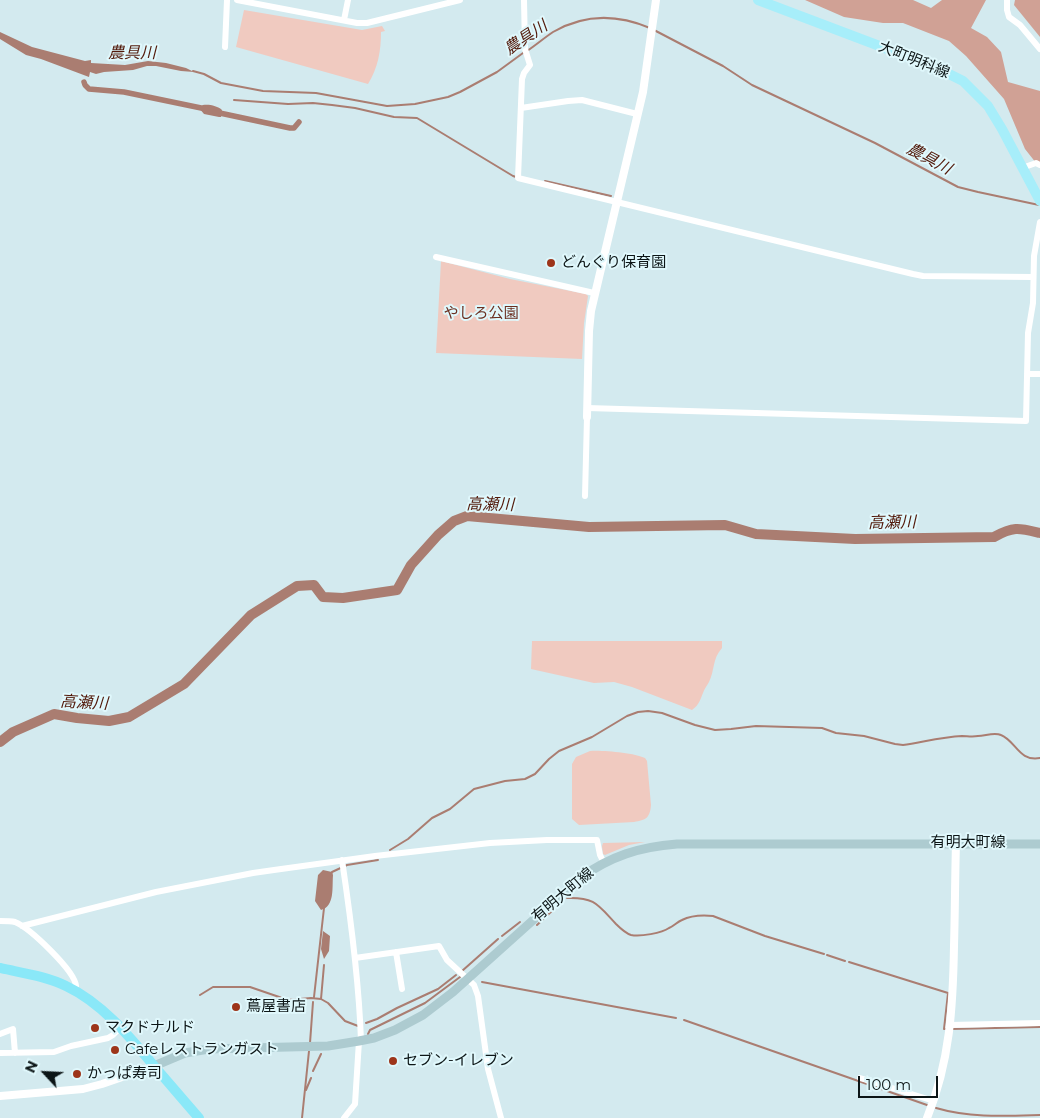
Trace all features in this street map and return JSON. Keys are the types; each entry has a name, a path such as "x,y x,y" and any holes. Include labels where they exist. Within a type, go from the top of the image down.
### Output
{"highway":[{"path":"0,968 34,975 55,982 74,990 94,1004 120,1028 199,1118"}],"main road":[{"name":"大町明科線","path":"758,0 934,67 963,81 988,106 1039,199"},
{"name":"有明大町線","path":"154,1066 185,1053 208,1049 328,1046 360,1041 385,1034 409,1023 437,1005 580,878 622,854 642,848 677,844 1040,844"}],"street":[{"path":"225,47 227,0"},
{"path":"237,0 362,23 460,0"},
{"path":"344,20 348,0"},
{"path":"524,0 524,49 529,67 523,76 518,178 918,275 1033,278"},
{"path":"586,496 589,331 594,292 645,82 656,0"},
{"path":"1007,0 1009,17 1020,25 1040,49"},
{"path":"521,108 582,100 637,114"},
{"path":"1022,168 1036,163 1040,165"},
{"path":"587,408 1026,421 1028,333 1033,303 1034,256 1040,222"},
{"path":"436,257 594,292"},
{"path":"1026,374 1040,374"},
{"path":"22,926 156,892 252,873 342,860 490,843 597,840 604,863"},
{"path":"927,1118 934,1101 946,1058 953,998 956,843"},
{"path":"342,860 361,1018 355,1104 344,1118"},
{"path":"0,921 15,922 49,949 76,982 74,990"},
{"path":"355,958 439,946 447,960 476,988 488,1069 501,1118"},
{"path":"396,952 402,989"},
{"path":"950,1025 1040,1023"},
{"path":"0,1053 54,1052 71,1046 108,1038 120,1028"},
{"path":"0,1034 13,1029 15,1053"},
{"path":"0,1096 83,1089 154,1066"},
{"path":"860,1078 934,1101"}],"green space":[{"path":"244,10 362,30 382,26 385,31 381,32 378,59 368,84 236,47"},
{"name":"やしろ公園","path":"441,261 510,279 586,294 588,296 582,359 436,353"},
{"path":"532,641 722,641 722,648 715,660 711,678 699,702 692,710 614,682 594,683 531,669"},
{"path":"590,751 618,752 645,758 647,761 651,805 647,818 634,822 579,825 572,819 572,764 576,757"},
{"path":"645,842 629,845 605,855 603,854 603,843"}],"shaded area":[{"path":"805,0 913,0 931,8 942,0 986,0 971,28 987,37 1001,52 1008,82 1040,91 1040,168 1025,149 1004,99 966,56 949,41 903,23 883,23 844,17"},
{"path":"1015,0 1040,0 1040,37 1014,5"},
{"path":"0,32 32,47 85,61 91,60 91,63 125,65 148,61 166,63 194,72 147,66 133,70 96,74 90,72 89,77 26,55 0,39"},
{"path":"203,105 213,106 222,110 221,117 204,114 199,108"},
{"path":"323,870 332,872 333,875 331,901 329,905 321,910 315,901 318,875"},
{"path":"323,931 330,936 329,951 324,959 321,949"}],"waterway":[{"name":"農具川","path":"527,51 553,32 565,26 589,19 613,18 638,23 650,28"},
{"name":"農具川","path":"654,30 723,66 752,85 875,143 958,187 1039,205"},
{"name":"農具川","path":"193,71 204,74 221,83 263,91 316,93 387,106 415,104 448,97 497,72 523,53"},
{"path":"84,82 89,89 124,92 206,109"},
{"path":"234,100 288,104 313,103 355,108 394,117 417,118 516,177"},
{"path":"215,112 290,128 294,128 299,122"},
{"path":"545,181 611,196"},
{"name":"高瀬川","path":"0,742 13,732 54,714 109,721 129,717 184,684 251,615 297,586 314,585 323,597 343,598 397,590 411,565 438,535 454,521 467,516 589,527 725,525 756,534 855,539 994,537 1017,529 1040,533"},
{"path":"390,850 408,839 432,818 450,809 474,789 505,781 525,779 535,774 559,751 592,737 627,716 638,712 662,713 715,730 756,726 822,728 836,733 864,736 903,745 940,738 998,734 1006,738 1027,757 1040,758"},
{"path":"331,874 347,865 378,860"},
{"path":"567,898 590,901 605,912 621,929 631,935 645,935 661,931 690,917 713,916 765,936 824,954"},
{"path":"314,997 324,908"},
{"path":"537,925 554,909"},
{"path":"502,936 520,922"},
{"path":"462,971 498,939"},
{"path":"827,955 845,961"},
{"path":"849,962 948,993 944,1029 946,1029"},
{"path":"200,995 213,987 250,987 288,1000 321,999 324,965"},
{"path":"366,1023 438,989 456,975"},
{"path":"368,1034 370,1030 425,1003 460,977"},
{"path":"482,982 676,1018"},
{"path":"321,999 328,1003 345,1021 358,1026"},
{"path":"310,1043 313,1002"},
{"path":"684,1020 927,1105"},
{"path":"951,1029 1040,1027"},
{"path":"302,1118 309,1051"},
{"path":"313,1071 321,1054"},
{"path":"306,1090 311,1078"},
{"path":"936,1108 975,1115 1040,1115"}],"place":[{"name":"どんぐり保育園","path":"551,263"},
{"name":"蔦屋書店","path":"236,1007"},
{"name":"マクドナルド","path":"95,1028"},
{"name":"Cafeレストランガスト","path":"115,1050"},
{"name":"セブン-イレブン","path":"393,1061"},
{"name":"かっぱ寿司","path":"77,1074"}]}
